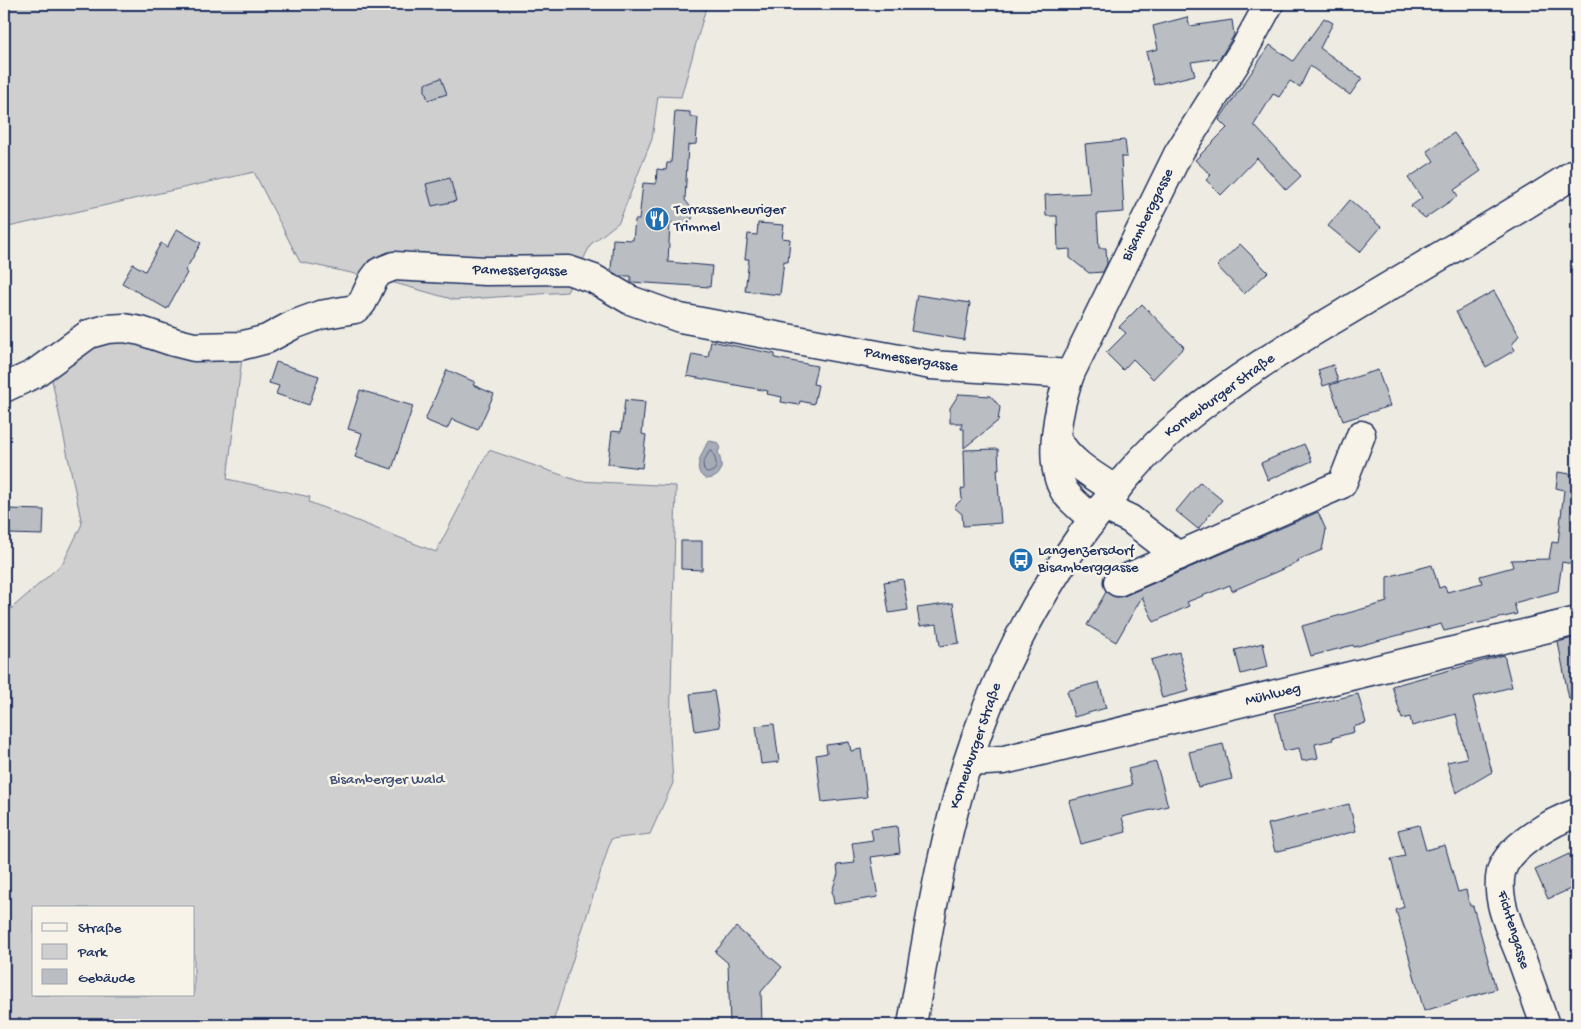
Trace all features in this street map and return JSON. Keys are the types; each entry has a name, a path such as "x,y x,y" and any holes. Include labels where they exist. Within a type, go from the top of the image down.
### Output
{"street":[{"name":"Bisamberggasse","path":"1104,505 1066,493 1060,482 1055,453 1061,399 1070,374 1178,154 1245,48 1268,4"},
{"name":"Korneuburger Straße","path":"912,1025 938,881 953,814 968,762 996,687 1024,626 1068,555 1104,505 1139,462 1161,440 1185,419 1227,388 1313,331 1577,172"},
{"name":"Pamessergasse","path":"4,388 34,374 90,334 107,329 124,328 141,331 194,347 240,346 267,339 292,325 320,315 355,309 362,303 379,272 394,266 485,270 568,270 594,279 630,300 680,318 931,365 1070,374"},
{"path":"1118,582 1342,484 1361,435"},
{"path":"1057,439 1068,456 1085,469 1104,505 1130,519 1178,556"},
{"name":"Mühlweg","path":"968,762 1004,760 1577,621"},
{"name":"Fichtengasse","path":"1545,1025 1508,921 1499,884 1501,870 1508,856 1520,844 1577,813"}],"green space":[{"path":"4,4 707,4 681,97 658,96 652,139 619,222 591,244 567,292 455,300 384,280 300,262 254,172 4,228"},
{"name":"Bisamberger Wald","path":"80,334 242,358 227,479 310,497 309,502 436,552 489,450 579,481 676,486 670,734 673,783 650,834 611,839 552,1025 4,1025 4,615 63,563 82,524 47,356"}],"water":[{"path":"710,441 719,443 720,448 718,452 721,470 716,476 706,479 699,472 698,467 707,443"}],"building":[{"path":"1187,17 1190,26 1232,20 1234,35 1220,58 1191,62 1195,75 1154,85 1146,52 1158,49 1153,26"},
{"path":"1324,18 1333,23 1320,48 1362,78 1350,95 1310,66 1300,87 1290,81 1279,97 1273,94 1254,125 1301,176 1286,190 1257,158 1221,195 1206,180 1211,175 1195,160 1227,128 1219,120 1270,45 1293,61"},
{"path":"441,78 447,94 428,100 425,84"},
{"path":"675,111 690,112 690,117 698,118 696,144 688,145 685,200 693,210 692,219 685,224 670,223 668,262 712,266 710,287 631,282 631,276 619,276 611,271 613,239 633,240 635,220 639,220 643,183 656,184 657,169 666,170 667,163 671,163"},
{"path":"1454,133 1481,171 1454,190 1458,196 1425,218 1411,206 1422,198 1408,178 1434,161 1427,151"},
{"path":"1125,140 1127,157 1121,157 1124,212 1097,214 1099,248 1106,248 1107,264 1103,272 1089,273 1070,258 1070,249 1058,250 1057,216 1046,216 1045,195 1090,193 1085,144"},
{"path":"450,178 456,201 432,206 426,184"},
{"path":"1350,200 1381,227 1360,252 1328,226"},
{"path":"758,223 784,225 782,238 790,239 788,262 784,261 780,295 745,291 749,259 745,259 748,234 757,235"},
{"path":"177,229 201,243 167,309 122,283 133,264 145,271 161,243 167,247"},
{"path":"1240,244 1268,272 1244,294 1217,266"},
{"path":"1494,291 1519,335 1512,345 1515,350 1486,367 1456,312"},
{"path":"917,295 970,303 964,340 911,331"},
{"path":"1142,304 1184,347 1153,379 1133,359 1123,370 1106,353 1126,333 1119,327"},
{"path":"711,341 775,354 775,358 817,366 813,384 818,385 814,404 800,401 799,405 781,402 782,397 767,394 768,391 687,376 692,354 708,357"},
{"path":"276,362 319,376 309,405 276,394 279,386 269,383"},
{"path":"1333,365 1338,381 1323,386 1318,370"},
{"path":"447,370 475,382 473,385 494,394 478,430 452,419 447,429 425,420"},
{"path":"1378,370 1390,406 1343,421 1330,385"},
{"path":"360,390 413,406 392,469 355,457 362,433 348,429"},
{"path":"959,394 991,396 1000,407 998,421 964,448 964,429 961,429 962,423 950,423 950,408"},
{"path":"625,400 645,402 642,434 646,435 642,468 608,464 612,431 621,432"},
{"path":"1304,444 1312,461 1268,480 1261,463"},
{"path":"998,449 999,469 997,469 1001,523 963,526 962,514 954,507 962,499 961,489 965,488 964,450"},
{"path":"1558,472 1577,475 1577,565 1562,562 1558,591 1514,603 1517,614 1444,631 1441,624 1354,647 1353,645 1311,656 1302,626 1387,602 1387,577 1432,565 1439,588 1445,586 1447,592 1482,583 1480,576 1513,567 1511,560 1549,559 1552,542 1558,543 1564,490 1556,488"},
{"path":"1200,482 1222,500 1198,529 1176,511"},
{"path":"8,509 44,510 43,535 8,534"},
{"path":"1318,512 1326,530 1322,550 1298,560 1299,562 1232,591 1230,585 1187,602 1189,606 1154,622 1142,597 1116,642 1087,625 1106,592 1116,597 1124,596"},
{"path":"681,541 702,541 702,570 681,569"},
{"path":"903,579 908,610 889,613 884,582"},
{"path":"953,603 959,643 940,646 937,624 920,626 917,608"},
{"path":"1577,637 1577,698 1569,699 1558,642"},
{"path":"1263,643 1268,667 1241,674 1235,650"},
{"path":"1179,652 1189,691 1162,698 1151,660"},
{"path":"1504,655 1512,687 1473,697 1492,772 1456,793 1447,762 1467,758 1456,714 1412,726 1410,717 1402,719 1392,686"},
{"path":"1099,682 1106,708 1074,717 1067,691"},
{"path":"714,691 720,727 695,731 690,694"},
{"path":"1358,694 1366,723 1353,727 1354,732 1315,744 1318,758 1302,761 1299,748 1284,751 1275,713"},
{"path":"774,724 779,762 761,764 756,726"},
{"path":"849,742 851,751 861,749 867,797 822,802 816,755 827,753 826,745"},
{"path":"1223,744 1232,779 1198,787 1189,752"},
{"path":"1156,762 1168,806 1122,817 1126,832 1081,844 1069,801 1132,785 1128,769"},
{"path":"1349,804 1356,831 1275,852 1268,824"},
{"path":"1419,825 1426,850 1445,845 1458,892 1466,890 1470,906 1473,906 1496,989 1424,1011 1396,910 1404,907 1391,859 1405,856 1398,830"},
{"path":"897,826 900,853 871,857 878,897 834,904 832,891 838,874 837,865 855,863 852,843 873,840 871,829"},
{"path":"1569,854 1577,871 1577,886 1548,899 1535,870"},
{"path":"736,927 782,967 761,992 762,1025 730,1025 728,963 715,952"}],"place":[{"name":"Terrassenheuriger Trimmel","path":"657,219"},
{"name":"Langenzersdorf Bisamberggasse","path":"1021,560"}]}
